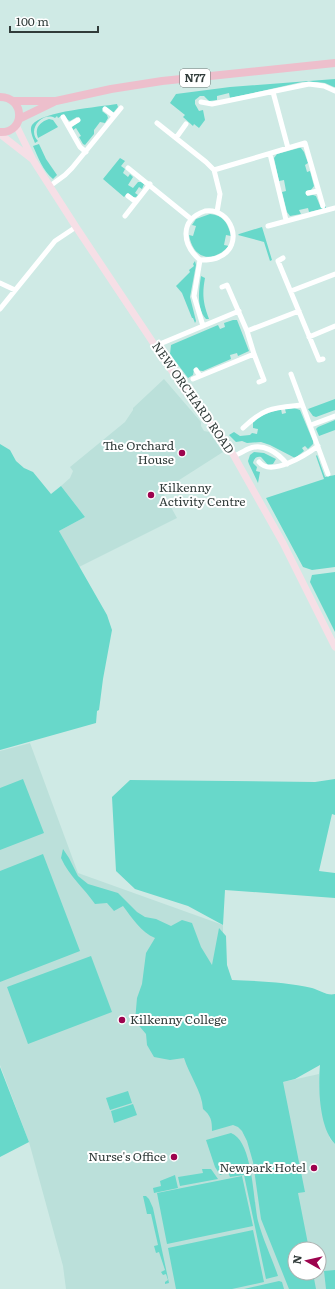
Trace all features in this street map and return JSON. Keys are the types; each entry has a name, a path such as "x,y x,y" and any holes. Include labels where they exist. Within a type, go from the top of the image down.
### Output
{"main road":[{"name":"N77","path":"1,96 14,101 56,101 111,89 162,81 335,63"},
{"path":"14,101 19,111 18,122"},
{"name":"N77","path":"0,133 12,130 18,122 56,101"}],"street":[{"path":"201,102 212,104 309,84 324,86 335,91"},
{"path":"273,92 288,148"},
{"path":"50,186 65,175 86,152 121,108"},
{"path":"105,110 114,116"},
{"path":"63,117 80,147 86,152"},
{"path":"68,126 78,120"},
{"name":"NEW ORCHARD ROAD","path":"18,122 33,160 76,227 186,392 220,434 234,456 292,562 335,647"},
{"path":"157,123 214,170 220,194 217,212"},
{"path":"176,138 186,124"},
{"name":"NEW ORCHARD ROAD","path":"0,133 33,160"},
{"path":"214,170 305,144 323,206"},
{"path":"270,154 286,220"},
{"path":"128,168 192,219"},
{"path":"126,216 150,184"},
{"path":"308,193 318,191"},
{"path":"128,196 136,202"},
{"path":"268,226 335,208"},
{"path":"205,212 217,212 225,218 232,228 233,237 231,246 228,251 219,257 200,260 191,251 187,243 187,228 192,219 205,212"},
{"path":"0,310 55,241 76,227"},
{"path":"283,258 278,261 319,360 323,359"},
{"path":"200,260 194,296 203,326"},
{"path":"291,291 335,274"},
{"path":"0,283 15,290"},
{"path":"222,288 227,285 247,331 264,380 259,382"},
{"path":"155,346 239,311"},
{"path":"247,331 299,311"},
{"path":"310,336 335,326"},
{"path":"193,378 254,354"},
{"path":"196,370 200,376"},
{"path":"291,374 328,474"},
{"path":"243,428 256,416 264,412 279,407 302,405"},
{"path":"311,425 335,416"},
{"path":"259,462 261,465 268,467 287,464 318,446"},
{"path":"234,456 250,448 260,447 281,456 287,464"}],"shaded area":[{"path":"335,79 335,87 325,83 302,82 230,98 229,93 217,96 217,100 209,101 204,96 200,96 195,100 195,104 199,111 203,110 205,120 199,128 194,124 193,126 183,117 185,115 170,103 176,94 230,87"},
{"path":"117,104 118,107 113,113 105,107 102,111 108,118 105,123 100,122 94,130 94,134 85,145 79,137 81,136 76,128 73,130 72,127 80,121 77,117 70,121 64,114 58,118 57,116 55,118 44,118 38,122 34,135 38,141 35,143 31,127 38,120 47,116 59,113"},
{"path":"49,119 53,120 58,127 38,138 37,128"},
{"path":"39,144 46,159 57,175 53,179 44,168 33,146"},
{"path":"301,148 304,152 308,163 305,165 307,172 310,171 314,186 311,190 306,191 307,196 316,196 321,208 326,206 326,208 309,212 308,208 299,210 301,214 290,216 287,212 282,192 286,191 284,180 279,181 274,158 277,154"},
{"path":"120,158 125,161 121,166 125,169 123,173 128,177 130,174 133,177 128,185 133,188 138,182 144,184 142,189 139,187 135,193 138,195 136,197 133,197 128,193 124,197 103,179"},
{"path":"210,214 218,216 224,220 231,236 226,235 224,245 229,246 223,252 210,257 199,254 191,243 189,235 193,236 196,226 192,225 196,219"},
{"path":"262,227 272,260 270,261 264,242 238,235"},
{"path":"195,261 196,265 190,297 196,321 195,323 182,293 176,286 190,272 189,270 194,266 193,264"},
{"path":"201,276 205,278 204,298 205,308 209,319 206,319 203,315 199,304"},
{"path":"237,320 249,351 238,356 237,353 230,355 231,359 203,371 194,370 193,375 188,378 170,354 171,345 218,325 220,329 225,327 224,323"},
{"path":"164,379 201,422 201,426 204,431 209,432 223,452 162,491 177,518 79,567 59,531 85,517 61,486 70,478 73,471 70,467 125,422 133,408"},
{"path":"335,399 335,410 316,417 313,416 308,409"},
{"path":"294,408 300,410 313,441 313,444 308,449 305,446 302,448 304,451 295,458 261,442 236,442 229,435 234,432 240,436 250,435 252,433 257,434 258,429 253,428 253,421 274,411 281,409 282,414 286,413 285,409"},
{"path":"335,420 335,430 319,436 316,429 318,427"},
{"path":"0,444 10,450 16,461 24,468 33,472 51,494 61,486 85,517 59,531 107,615 112,630 96,723 0,750"},
{"path":"254,452 264,453 276,459 273,464 268,465 261,457 257,457 255,459 253,463 257,467 256,471 260,472 258,483 248,461 250,455"},
{"path":"317,455 325,477 335,475 335,567 312,570 303,567 266,498 324,479 316,456"},
{"path":"335,572 335,632 310,582 312,575"},
{"name":"Kilkenny College","path":"30,743 78,873 223,925 223,974 274,1084 319,1074 319,1087 323,1116 330,1139 335,1144 335,1289 66,1289 63,1266 29,1142 0,1065 0,751"},
{"path":"23,779 44,833 0,850 0,788"},
{"path":"335,779 335,815 332,814 319,871 335,873 335,898 225,890 223,925 188,906 135,889 116,871 112,797 130,780 315,782"},
{"path":"63,849 78,876 88,884 118,893 137,912 145,917 156,919 171,926 182,920 192,923 201,947 212,965 219,928 226,936 227,965 232,980 292,984 312,988 329,994 335,994 335,1144 330,1137 323,1118 319,1084 320,1065 295,1079 283,1082 305,1192 298,1193 307,1241 287,1241 287,1281 314,1281 316,1289 289,1289 261,1219 253,1162 247,1141 242,1131 233,1125 212,1131 210,1118 203,1109 198,1089 184,1058 170,1060 154,1057 147,1045 146,1034 135,1021 137,998 142,984 146,953 155,938 145,932 133,920 123,906 114,911 107,903 95,904 72,876 61,858"},
{"path":"43,854 80,951 0,982 0,871"},
{"path":"91,956 112,1012 28,1044 7,987"},
{"path":"0,1067 29,1142 0,1157"},
{"path":"128,1091 132,1103 110,1110 106,1098"},
{"path":"133,1104 137,1115 114,1123 111,1111"},
{"path":"231,1133 238,1138 244,1147 248,1159 258,1221 278,1276 266,1279 244,1175 230,1177 228,1172 220,1175 215,1167 206,1140"},
{"path":"202,1169 211,1169 218,1179 180,1186 178,1177 203,1173"},
{"path":"175,1175 178,1188 154,1193 153,1188 161,1186 160,1181"},
{"path":"242,1176 253,1226 167,1244 157,1193"},
{"path":"143,1196 146,1196 149,1199 153,1208 169,1283 165,1284 168,1280 166,1274 163,1275 161,1272 165,1270 159,1252 156,1253 154,1246 158,1245 151,1214 147,1214"},
{"path":"253,1230 264,1282 232,1289 176,1289 168,1248"},
{"path":"335,1270 335,1289 326,1289 325,1281 327,1281 327,1271"},
{"path":"279,1281 282,1282 284,1289 244,1289"}],"place":[{"name":"The Orchard House","path":"182,453"},
{"name":"Kilkenny Activity Centre","path":"151,495"},
{"name":"Kilkenny College","path":"122,1020"},
{"name":"Nurse's Office","path":"174,1157"},
{"name":"Newpark Hotel","path":"314,1168"}]}
